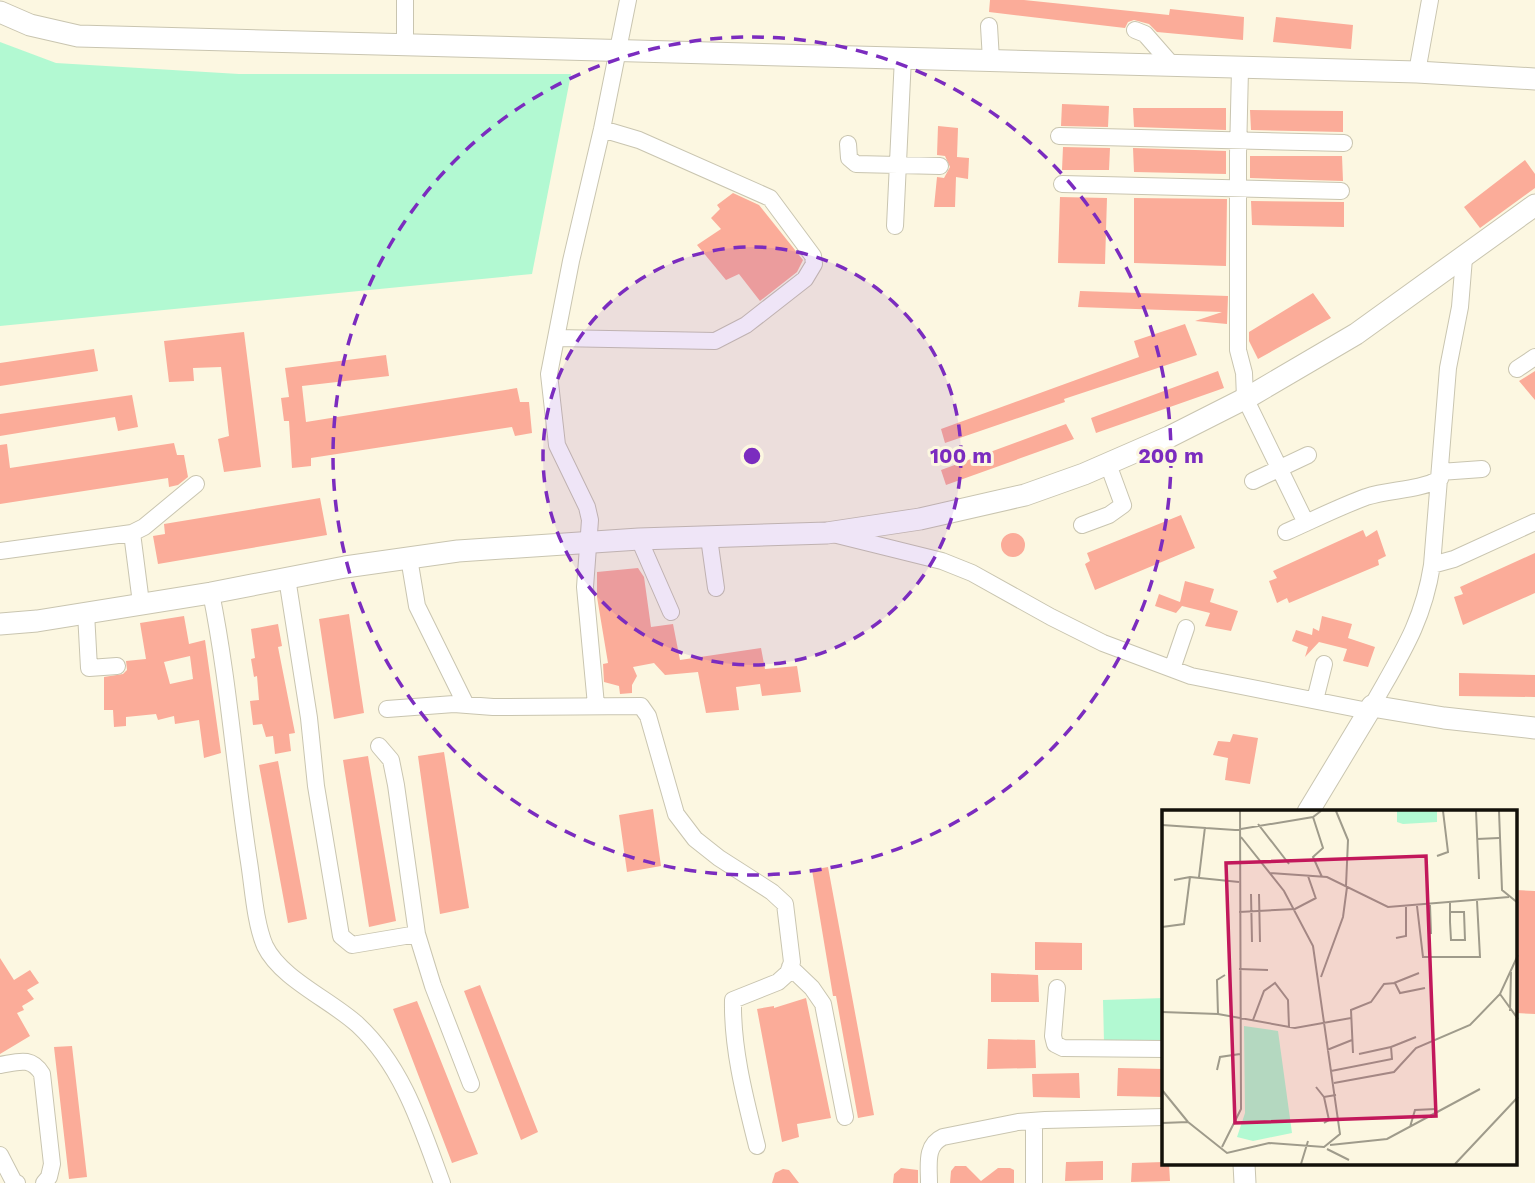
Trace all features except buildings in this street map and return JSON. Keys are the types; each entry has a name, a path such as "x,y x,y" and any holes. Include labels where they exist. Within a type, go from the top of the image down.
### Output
{"street":[{"path":"405,0 405,44"},
{"path":"596,705 585,587 590,520 587,507 557,445 549,374 628,0"},
{"path":"1417,72 1430,0"},
{"path":"0,12 30,25 78,36 1417,72 1535,79"},
{"path":"989,26 990,60"},
{"path":"1135,30 1145,34 1173,66"},
{"path":"894,226 903,57"},
{"path":"1240,69 1238,350 1244,373 1245,398 1306,523"},
{"path":"556,338 715,341 746,325 805,279 814,264 813,256 770,198 639,140 602,129"},
{"path":"1059,136 1344,143"},
{"path":"848,144 849,158 856,164 940,166"},
{"path":"1062,184 1341,191"},
{"path":"0,624 37,621 211,593 345,567 458,551 639,538 827,533 920,519 1025,495 1108,464 1169,437 1245,398 1356,334 1535,205"},
{"path":"1309,810 1415,629 1427,595 1432,565 1448,368 1460,307 1464,258"},
{"path":"1517,369 1535,357"},
{"path":"1253,481 1308,455"},
{"path":"1082,525 1108,516 1123,505 1108,464"},
{"path":"1286,532 1367,497 1399,489 1424,487 1440,475 1482,469"},
{"path":"0,551 132,533 144,527 196,484"},
{"path":"1432,565 1454,559 1535,522"},
{"path":"132,533 141,603"},
{"path":"827,533 942,561 972,573 1103,643 1191,676 1315,700 1535,728"},
{"path":"639,538 671,612"},
{"path":"709,538 716,588"},
{"path":"409,558 417,606 466,705"},
{"path":"287,578 309,718 316,786 341,936 352,945 417,934"},
{"path":"211,593 243,820 265,946 278,964 357,1025 389,1060 403,1084 442,1183"},
{"path":"86,613 89,668 117,666"},
{"path":"1172,669 1186,628"},
{"path":"1315,700 1324,664"},
{"path":"387,709 466,705 641,706 651,726 676,814 683,826 719,858 772,892 785,904 792,962 788,973 778,982 733,1000 733,1020 744,1094 757,1146"},
{"path":"379,746 391,760 417,934 433,986 471,1084"},
{"path":"790,967 812,988 823,1004 845,1117"},
{"path":"1058,988 1052,1036 1055,1044 1063,1048 1162,1049"},
{"path":"0,1065 30,1061 37,1065 42,1074 52,1164 49,1177 44,1183"},
{"path":"929,1183 930,1149 936,1140 1034,1121 1162,1117"},
{"path":"1034,1121 1034,1183"},
{"path":"0,1155 13,1182 17,1183"}],"green space":[{"path":"0,42 56,63 239,74 571,74 532,274 0,326"},
{"path":"1162,998 1162,1043 1104,1042 1103,1000"}]}
